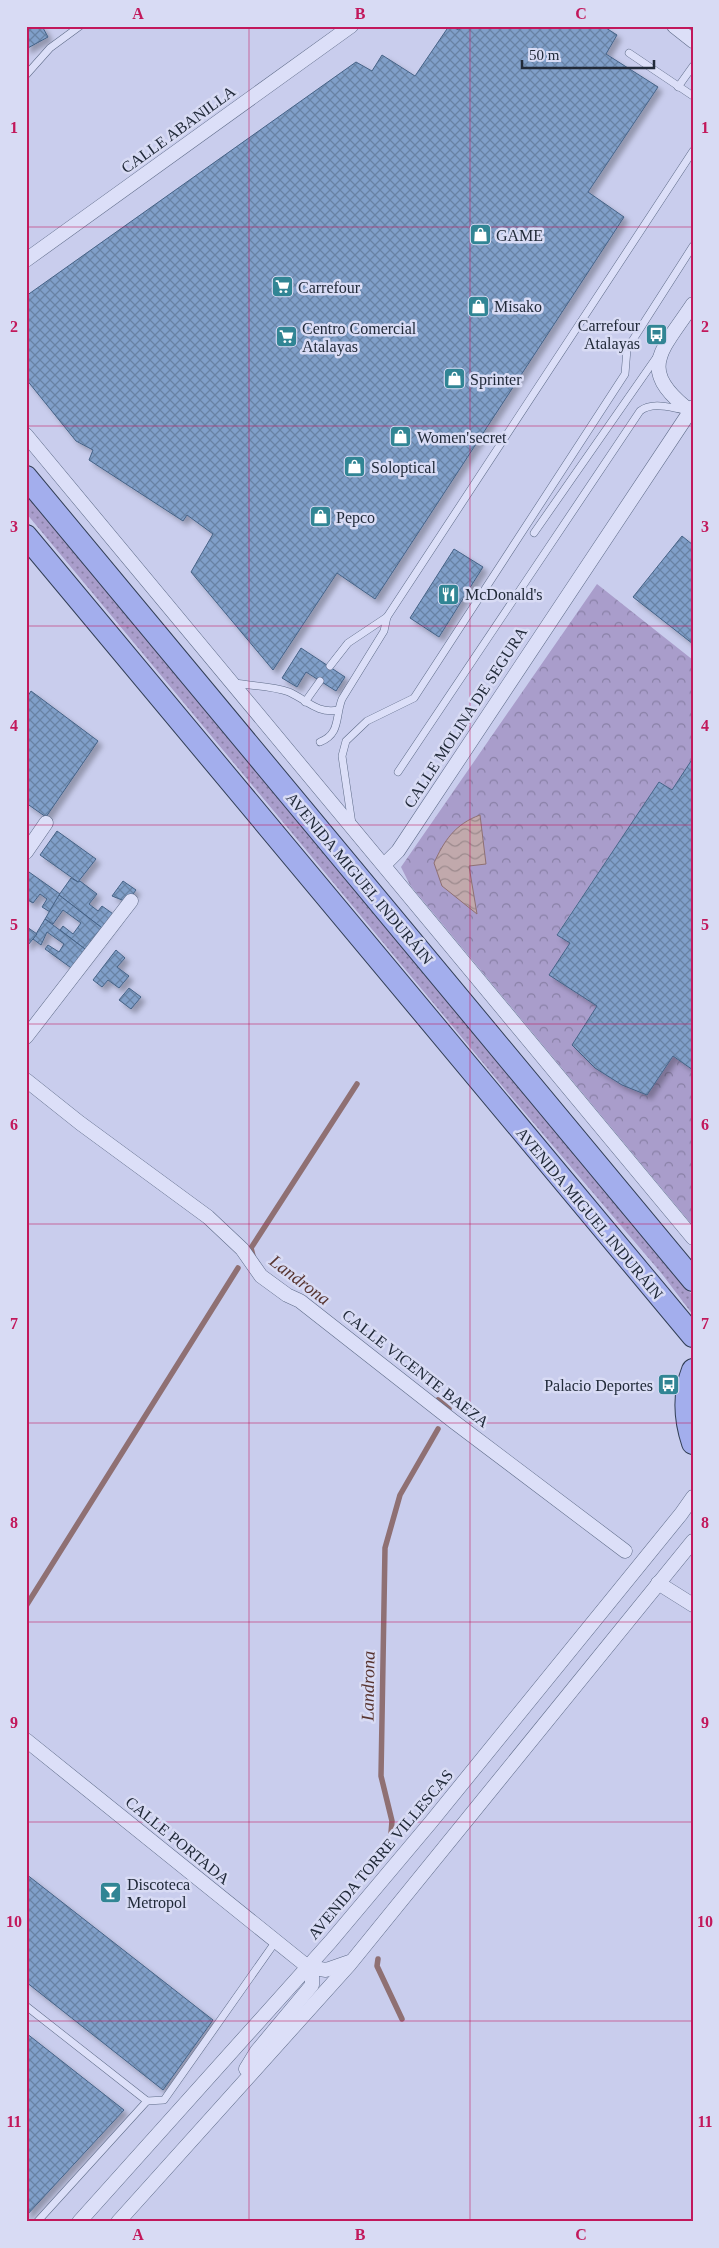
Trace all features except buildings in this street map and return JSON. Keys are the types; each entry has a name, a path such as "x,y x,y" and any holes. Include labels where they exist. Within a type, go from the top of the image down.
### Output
{"main road":[{"name":"AVENIDA MIGUEL INDURÁIN","path":"26,477 693,1280"},
{"name":"AVENIDA MIGUEL INDURÁIN","path":"26,536 693,1336"},
{"path":"693,1370 689,1379 686,1406 687,1422 693,1443"}],"street":[{"name":"CALLE ABANILLA","path":"26,260 351,26"},
{"path":"674,26 693,41"},
{"path":"692,410 669,393 660,380 658,365 660,356 668,341 693,304"},
{"name":"CALLE MOLINA DE SEGURA","path":"384,865 398,851 692,410"},
{"path":"26,435 693,1238"},
{"path":"26,852 46,824"},
{"path":"26,1037 131,901"},
{"name":"CALLE VICENTE BAEZA","path":"26,1080 80,1123 208,1217 242,1249 261,1276 287,1295 300,1301 453,1421 625,1550"},
{"name":"AVENIDA TORRE VILLESCAS","path":"79,2222 308,1967 444,1807 693,1497"},
{"path":"118,2222 352,1961 693,1540"},
{"path":"658,1583 693,1605"},
{"name":"CALLE PORTADA","path":"26,1740 308,1967"},
{"path":"308,1967 326,1970 352,1961"},
{"path":"228,2098 257,2051 312,1985 312,1974 308,1967"}],"lane":[{"path":"26,75 50,48 80,26"},
{"path":"629,53 693,96"},
{"path":"678,86 693,66"},
{"path":"320,742 327,739 335,731 338,710 342,699 384,631 387,617 693,151"},
{"path":"353,829 342,756 346,741 366,721 414,698 625,374 627,349 693,246"},
{"path":"534,533 668,341"},
{"path":"398,772 640,411 645,407 655,405 692,410"},
{"path":"330,666 348,644 387,617"},
{"path":"305,702 320,681"},
{"path":"232,683 288,692 324,712 338,710"},
{"path":"26,2006 147,2101 164,2100 276,1942"},
{"path":"37,2222 147,2101"}],"green space":[{"path":"26,494 693,1296 693,1315 662,1274 508,1093 26,513"},
{"path":"597,584 693,660 693,758 672,790 659,782 557,934 570,943 550,975 597,1006 572,1045 606,1074 647,1095 673,1056 693,1070 693,1226 410,885 401,867"}],"water":[{"path":"480,815 486,864 469,866 477,914 442,886 434,863 451,834 464,823"}],"waterway":[{"name":"Landrona","path":"253,1256 251,1248 357,1084"},
{"name":"Landrona","path":"26,1606 238,1268"},
{"name":"Landrona","path":"438,1400 449,1409"},
{"name":"Landrona","path":"391,1833 392,1821 381,1776 385,1548 400,1495 438,1429"},
{"name":"Landrona","path":"378,1959 377,1966 402,2019"}],"place":[{"name":"GAME","path":"480,235"},
{"name":"Carrefour","path":"282,287"},
{"name":"Misako","path":"478,306"},
{"name":"Carrefour Atalayas","path":"656,334"},
{"name":"Centro Comercial Atalayas","path":"286,337"},
{"name":"Sprinter","path":"454,379"},
{"name":"Women'secret","path":"401,437"},
{"name":"Soloptical","path":"355,467"},
{"name":"Pepco","path":"320,517"},
{"name":"McDonald's","path":"449,594"},
{"name":"Palacio Deportes","path":"669,1385"},
{"name":"Discoteca Metropol","path":"111,1893"}]}
